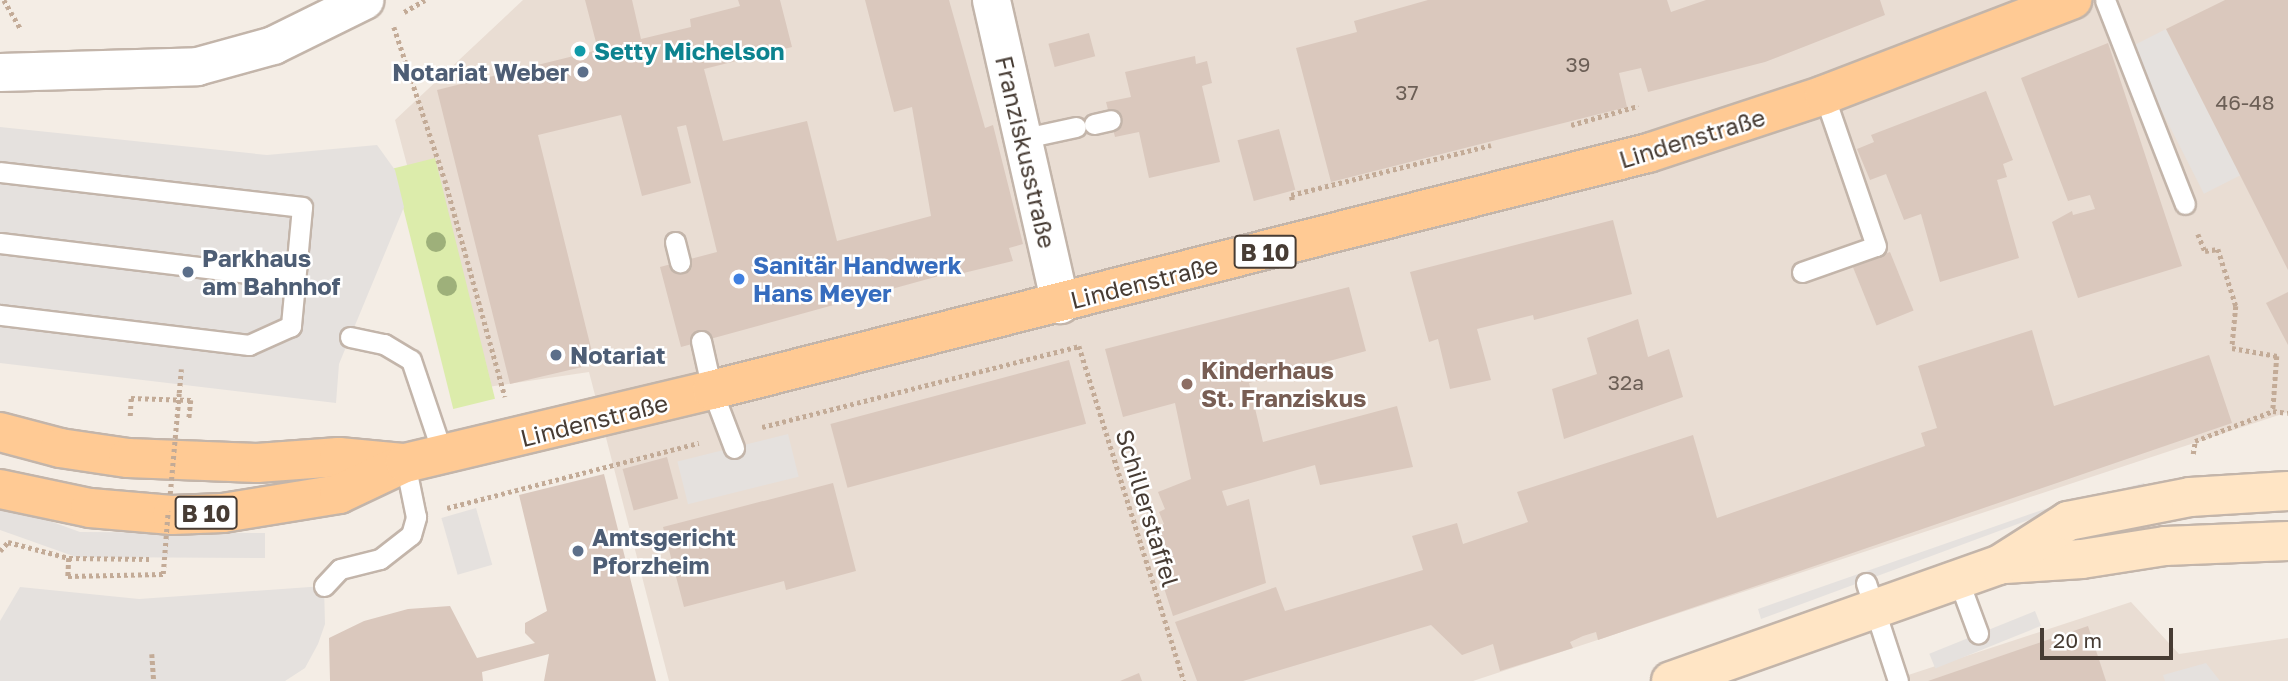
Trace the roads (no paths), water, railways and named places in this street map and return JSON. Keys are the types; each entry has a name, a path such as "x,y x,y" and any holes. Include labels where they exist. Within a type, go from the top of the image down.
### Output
{"main road":[{"name":"Lindenstraße","path":"0,489 132,513 223,513 339,494 405,463 712,390 1564,177 1824,95 2072,0"},
{"name":"Lindenstraße","path":"0,432 60,448 128,458 257,463 339,457 405,463"},
{"path":"1671,681 1870,596 1958,579 1999,565 2068,521 2190,497 2288,491"},
{"path":"1999,565 2082,559 2165,546 2288,541"}],"street":[{"name":"Franziskusstraße","path":"991,0 1025,138 1059,303"},
{"path":"0,72 197,66 273,45 378,10"}],"lane":[{"path":"2105,0 2185,205"},
{"path":"1802,272 1876,246 1824,95"},
{"path":"1025,138 1094,124"},
{"path":"0,172 302,207 291,326 249,345 0,315"},
{"path":"675,242 680,262"},
{"path":"0,243 296,279"},
{"path":"350,337 384,344 411,360 443,455"},
{"path":"701,341 712,390 733,441"},
{"path":"324,586 340,569 380,559 401,546 415,528 405,463"},
{"path":"1958,579 1978,632"},
{"path":"1870,596 1899,681"}],"place":[{"name":"Setty Michelson","path":"580,51"},
{"name":"Notariat Weber","path":"583,72"},
{"name":"Parkhaus am Bahnhof","path":"188,272"},
{"name":"Sanitär Handwerk Hans Meyer","path":"739,279"},
{"name":"Notariat","path":"556,355"},
{"name":"Kinderhaus St. Franziskus","path":"1187,384"},
{"name":"Amtsgericht Pforzheim","path":"578,551"}]}
